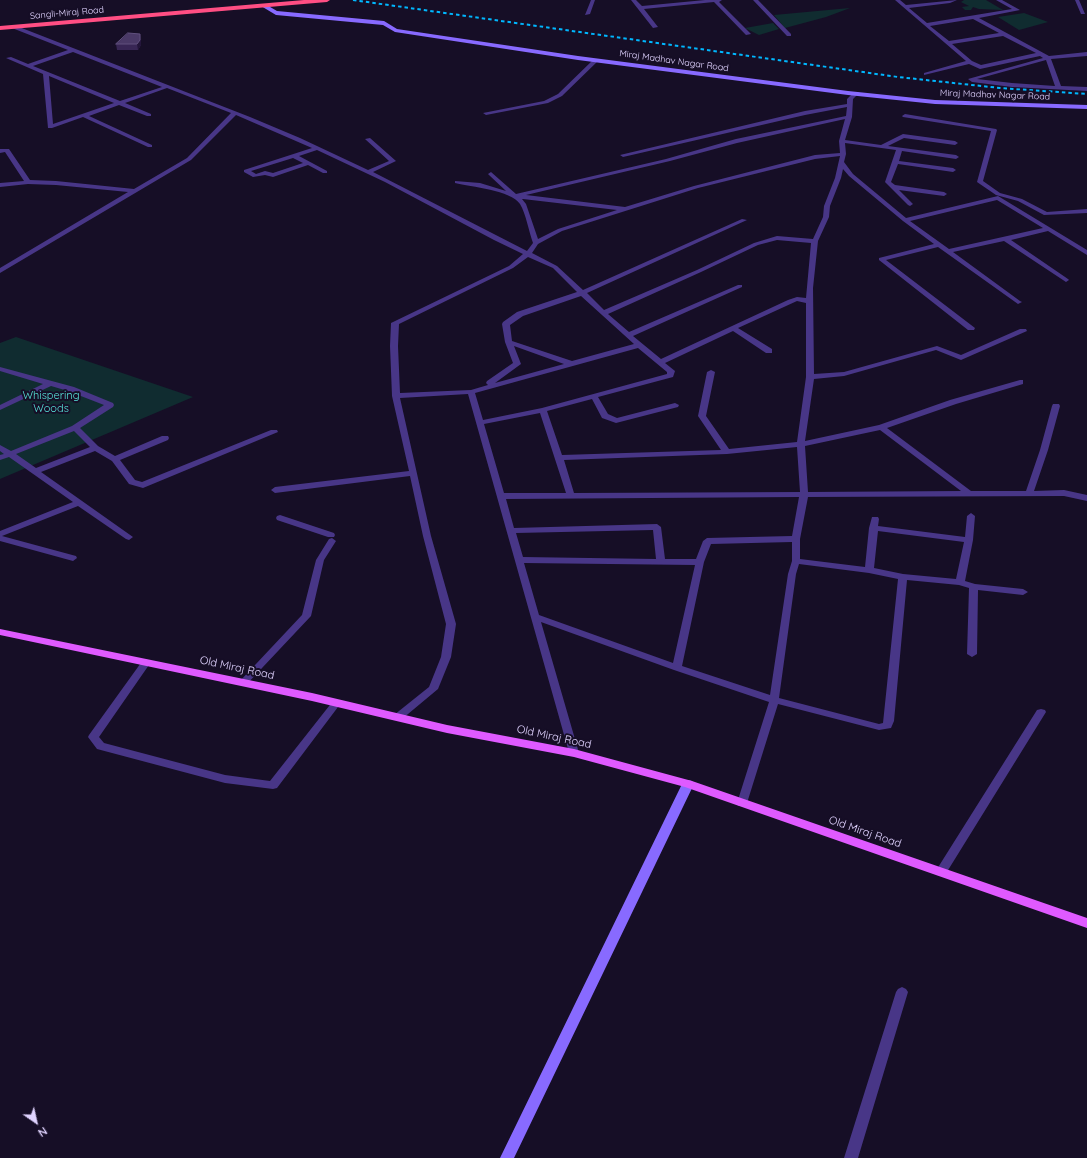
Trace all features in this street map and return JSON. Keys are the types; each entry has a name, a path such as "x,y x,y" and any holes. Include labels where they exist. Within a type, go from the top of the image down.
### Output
{"highway":[{"name":"Sangli-Miraj Road","path":"0,26 287,1 328,0"},
{"name":"Sangli-Miraj Road","path":"0,26 14,27 263,5 287,1"}],"main road":[{"name":"Old Miraj Road","path":"0,632 243,682 447,729 574,753 688,784 1087,923"}],"street":[{"path":"587,14 593,0"},
{"path":"633,0 655,27"},
{"path":"715,0 748,34"},
{"path":"641,8 720,0"},
{"path":"755,0 789,35"},
{"path":"897,0 970,62 980,68 1040,54"},
{"path":"926,25 1017,10 998,0"},
{"path":"1077,0 1083,13"},
{"path":"905,7 951,1"},
{"name":"Miraj Madhav Nagar Road","path":"263,5 276,13 384,23 395,30 596,60 856,93 935,102 1087,107"},
{"path":"974,17 1048,58 1059,88"},
{"path":"14,27 235,113 318,148 555,267 603,314 671,371 670,374 543,410 480,423"},
{"path":"948,43 1003,34"},
{"path":"27,66 72,50"},
{"path":"1087,54 1048,58 971,79 1012,85 1087,90"},
{"path":"9,58 149,115"},
{"path":"486,113 546,102 560,95 596,60"},
{"path":"926,74 970,62"},
{"path":"46,74 50,126 166,86"},
{"path":"742,802 774,700 792,574 796,561 796,539 804,495 801,444 810,377 810,277 814,241 826,217 826,206 838,178 843,154 842,141 849,117 850,99 856,93"},
{"path":"623,155 753,125 850,105"},
{"path":"0,271 189,159 235,113"},
{"path":"83,115 150,146"},
{"path":"906,116 994,130 980,182 998,194 1020,200 1046,214 1087,211"},
{"path":"516,196 668,160 743,140 849,117"},
{"path":"884,146 903,136 955,143"},
{"path":"368,139 393,161 368,172"},
{"path":"842,141 956,157"},
{"path":"306,164 273,176 264,174 255,176 246,171 318,148"},
{"path":"900,148 888,182 910,204"},
{"path":"0,152 7,150 28,182"},
{"path":"398,717 433,689 446,657 451,624 427,536 396,396 394,346 395,323 511,268 528,254 536,242 560,230 696,187 815,157 843,154"},
{"path":"294,156 325,172"},
{"path":"841,162 851,175 905,220 1018,302"},
{"path":"895,162 953,170"},
{"path":"491,174 523,204 536,242"},
{"path":"0,185 28,182 94,186 134,191"},
{"path":"457,182 480,185 516,196 627,209"},
{"path":"893,186 944,194"},
{"path":"905,220 998,198 1087,253"},
{"path":"481,389 517,364 509,342 506,324 520,314 582,293 744,220"},
{"path":"948,251 1049,229"},
{"path":"603,314 756,244 777,238 814,241"},
{"path":"1005,239 1066,280"},
{"path":"939,245 881,258 971,328"},
{"path":"628,335 740,286"},
{"path":"661,362 790,301 797,299 810,301"},
{"path":"733,328 769,351"},
{"path":"810,377 844,374 937,348 961,358 1023,331"},
{"path":"509,342 570,363"},
{"path":"396,396 471,392 570,363 639,345"},
{"path":"0,369 71,389 110,405 75,428 0,458"},
{"path":"711,372 702,416 727,452"},
{"path":"559,458 727,452 801,444 881,427 953,402 1020,382"},
{"path":"0,408 50,383"},
{"path":"471,392 574,753"},
{"path":"594,396 604,416 616,422 675,405"},
{"path":"1029,493 1044,450 1056,406"},
{"path":"543,410 572,496"},
{"path":"881,427 970,494"},
{"path":"75,428 94,448 115,459 132,482 143,485 274,432"},
{"path":"115,459 165,438"},
{"path":"0,447 129,537"},
{"path":"36,471 94,448"},
{"path":"275,490 413,473"},
{"path":"501,496 1064,493 1087,498"},
{"path":"0,534 80,502"},
{"path":"960,582 971,516"},
{"path":"243,682 306,616 320,560 332,538 280,518"},
{"path":"869,570 875,519"},
{"path":"511,531 658,527 661,561"},
{"path":"873,528 968,540"},
{"path":"0,538 73,558"},
{"path":"677,668 700,562 707,541 796,539"},
{"path":"520,560 700,562"},
{"path":"796,561 869,570 903,577 960,582 974,587 1023,592"},
{"path":"536,617 677,668 774,700 879,727 887,726 889,721 903,577"},
{"path":"972,654 974,587"},
{"path":"146,662 93,738 101,746 225,779 273,785 336,703"},
{"path":"940,872 1041,712"},
{"path":"507,1158 688,784"},
{"path":"851,1158 902,992"}],"green space":[{"path":"964,0 986,0 1003,10 979,9 973,7 971,10 965,10 962,7 969,6 961,2"},
{"path":"850,8 826,17 785,28 774,15"},
{"path":"1024,13 1048,22 1019,30 998,17"},
{"path":"773,23 779,29 759,35 745,28"},
{"name":"Whispering Woods","path":"16,337 193,397 0,479 0,343"}],"building":[{"path":"128,33 140,34 140,40 137,44 116,44"}],"railway":[{"path":"353,0 898,77 1000,88 1087,94"}]}
